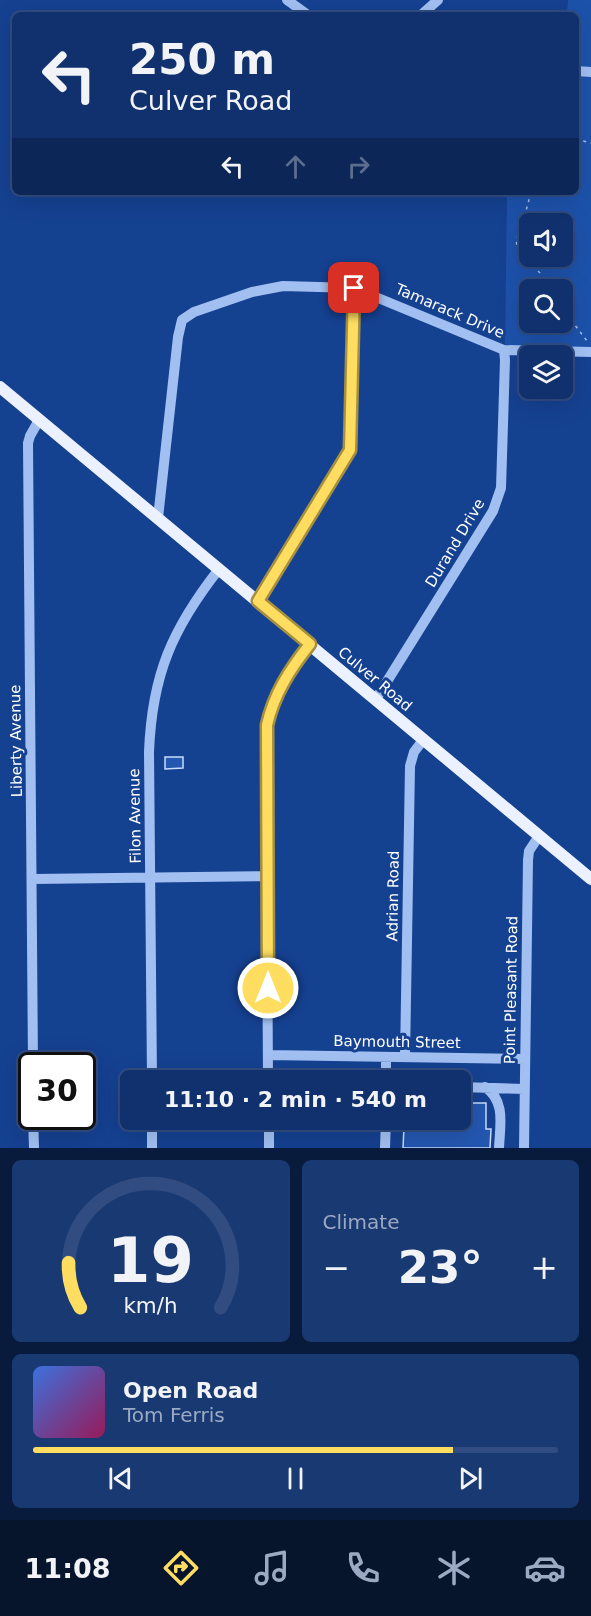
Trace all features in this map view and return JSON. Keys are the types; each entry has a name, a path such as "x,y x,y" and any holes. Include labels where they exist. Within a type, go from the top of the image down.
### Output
{"main road":[{"name":"Culver Road","path":"0,387 591,879"}],"street":[{"path":"287,0 304,12"},
{"path":"424,12 438,0"},
{"name":"Tamarack Drive","path":"158,518 178,337 182,320 194,312 252,292 283,286 354,288 504,350 591,352"},
{"path":"258,601 350,450 354,288"},
{"name":"Durand Drive","path":"376,699 498,500 502,465 504,350"},
{"name":"Liberty Avenue","path":"33,1052 28,443 39,420"},
{"name":"Filon Avenue","path":"152,1070 149,741 157,685 170,644 202,591 219,569"},
{"path":"268,1070 267,725 279,690 310,644"},
{"name":"Adrian Road","path":"405,1057 410,766 414,752 423,740"},
{"name":"Point Pleasant Road","path":"524,1148 528,860 530,851 539,836"},
{"path":"33,879 267,876"},
{"name":"Baymouth Street","path":"268,1055 525,1059"},
{"path":"386,1057 386,1070"},
{"path":"471,1087 525,1089"},
{"path":"485,1087 497,1098 500,1108 499,1148"},
{"path":"33,1130 34,1148"},
{"path":"152,1130 152,1148"},
{"path":"269,1130 269,1148"},
{"path":"385,1148 386,1130"}],"path":[{"path":"530,195 516,240 518,251 544,279"},
{"path":"573,322 591,346"}],"shaded area":[{"path":"568,0 591,0 591,352 573,352 573,345 519,345 519,350 505,350 507,195 579,195 579,12 567,12"},
{"path":"287,1068 337,1068 337,1070 285,1070"}],"building":[{"path":"165,757 183,757 183,768 165,769"},
{"path":"471,1103 486,1103 486,1129 491,1129 490,1148 403,1148 404,1130 471,1130"}],"route":[{"path":"268,988 267,725 279,690 310,644 258,601 348,457 352,444 354,288"}]}
